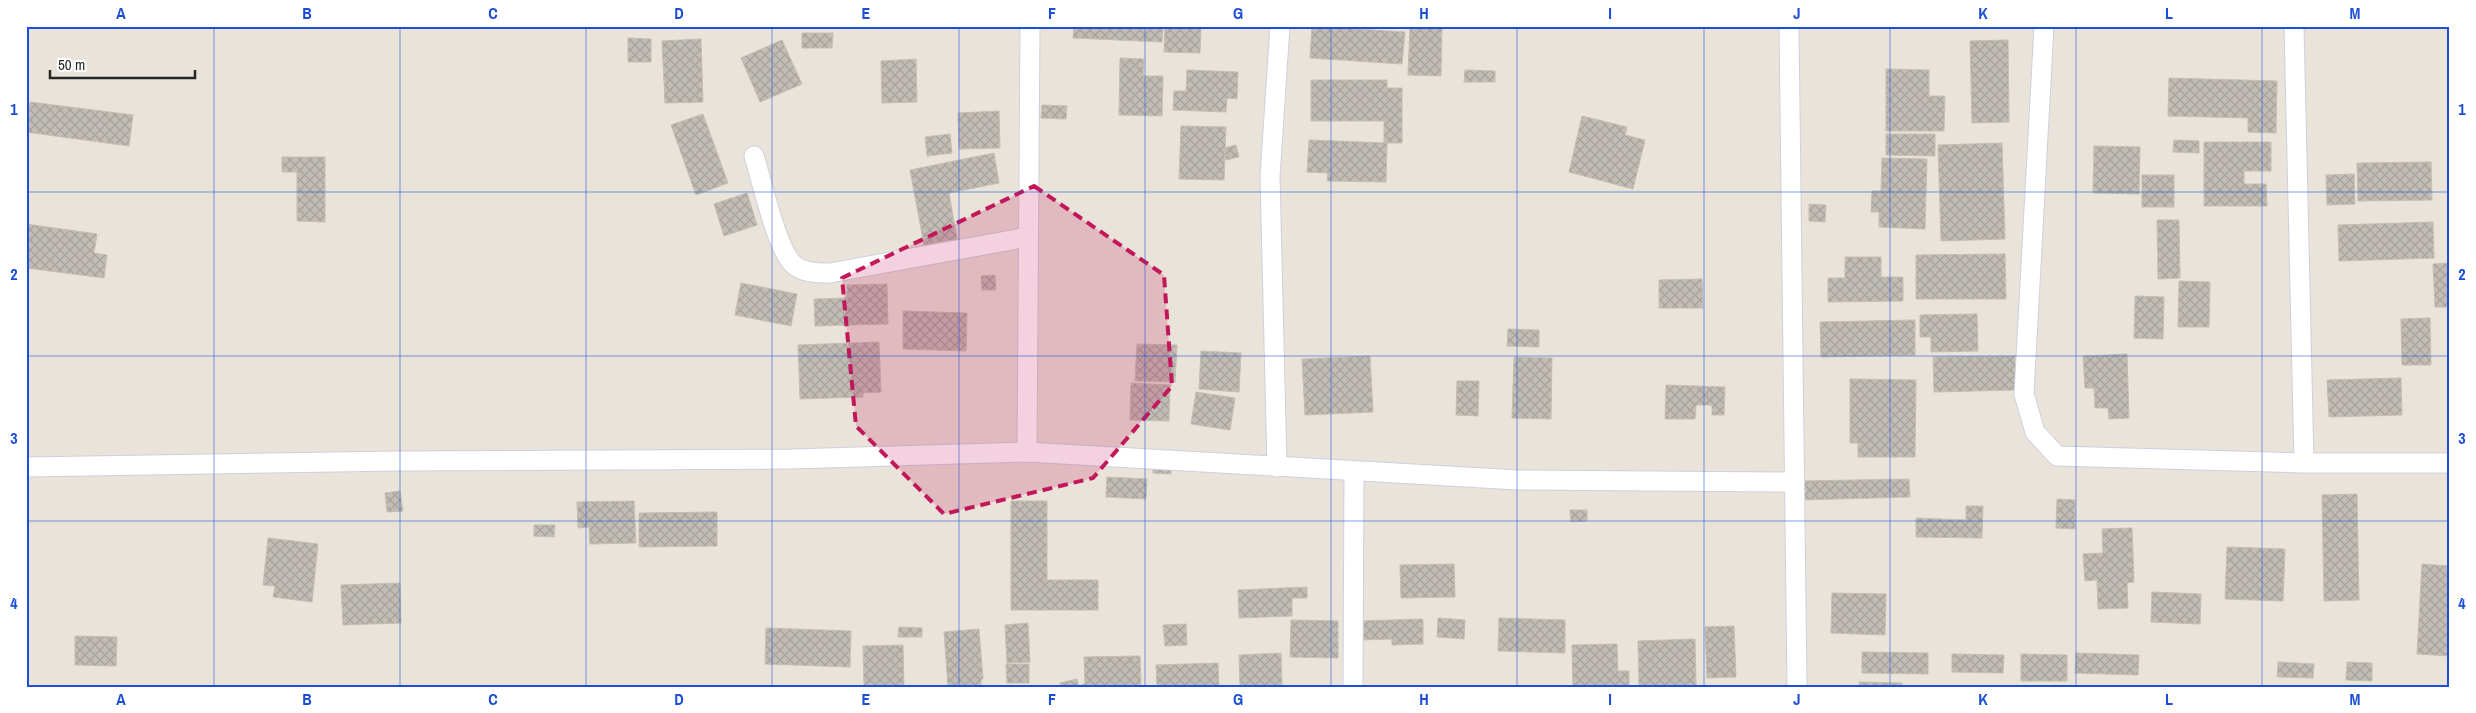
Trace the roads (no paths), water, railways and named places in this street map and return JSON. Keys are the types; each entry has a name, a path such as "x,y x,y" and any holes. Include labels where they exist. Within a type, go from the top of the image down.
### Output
{"street":[{"path":"1027,452 1030,26"},
{"path":"1277,467 1270,176 1280,26"},
{"path":"1789,26 1793,482 1797,687"},
{"path":"2044,26 2024,394 2035,432 2056,456 2304,463 2450,464"},
{"path":"2294,26 2304,463"},
{"path":"754,156 784,250 794,265 805,270 830,273 1028,237"},
{"path":"26,467 398,461 791,459 1027,452 1518,480 1793,482"},
{"path":"1353,687 1354,471"}]}
